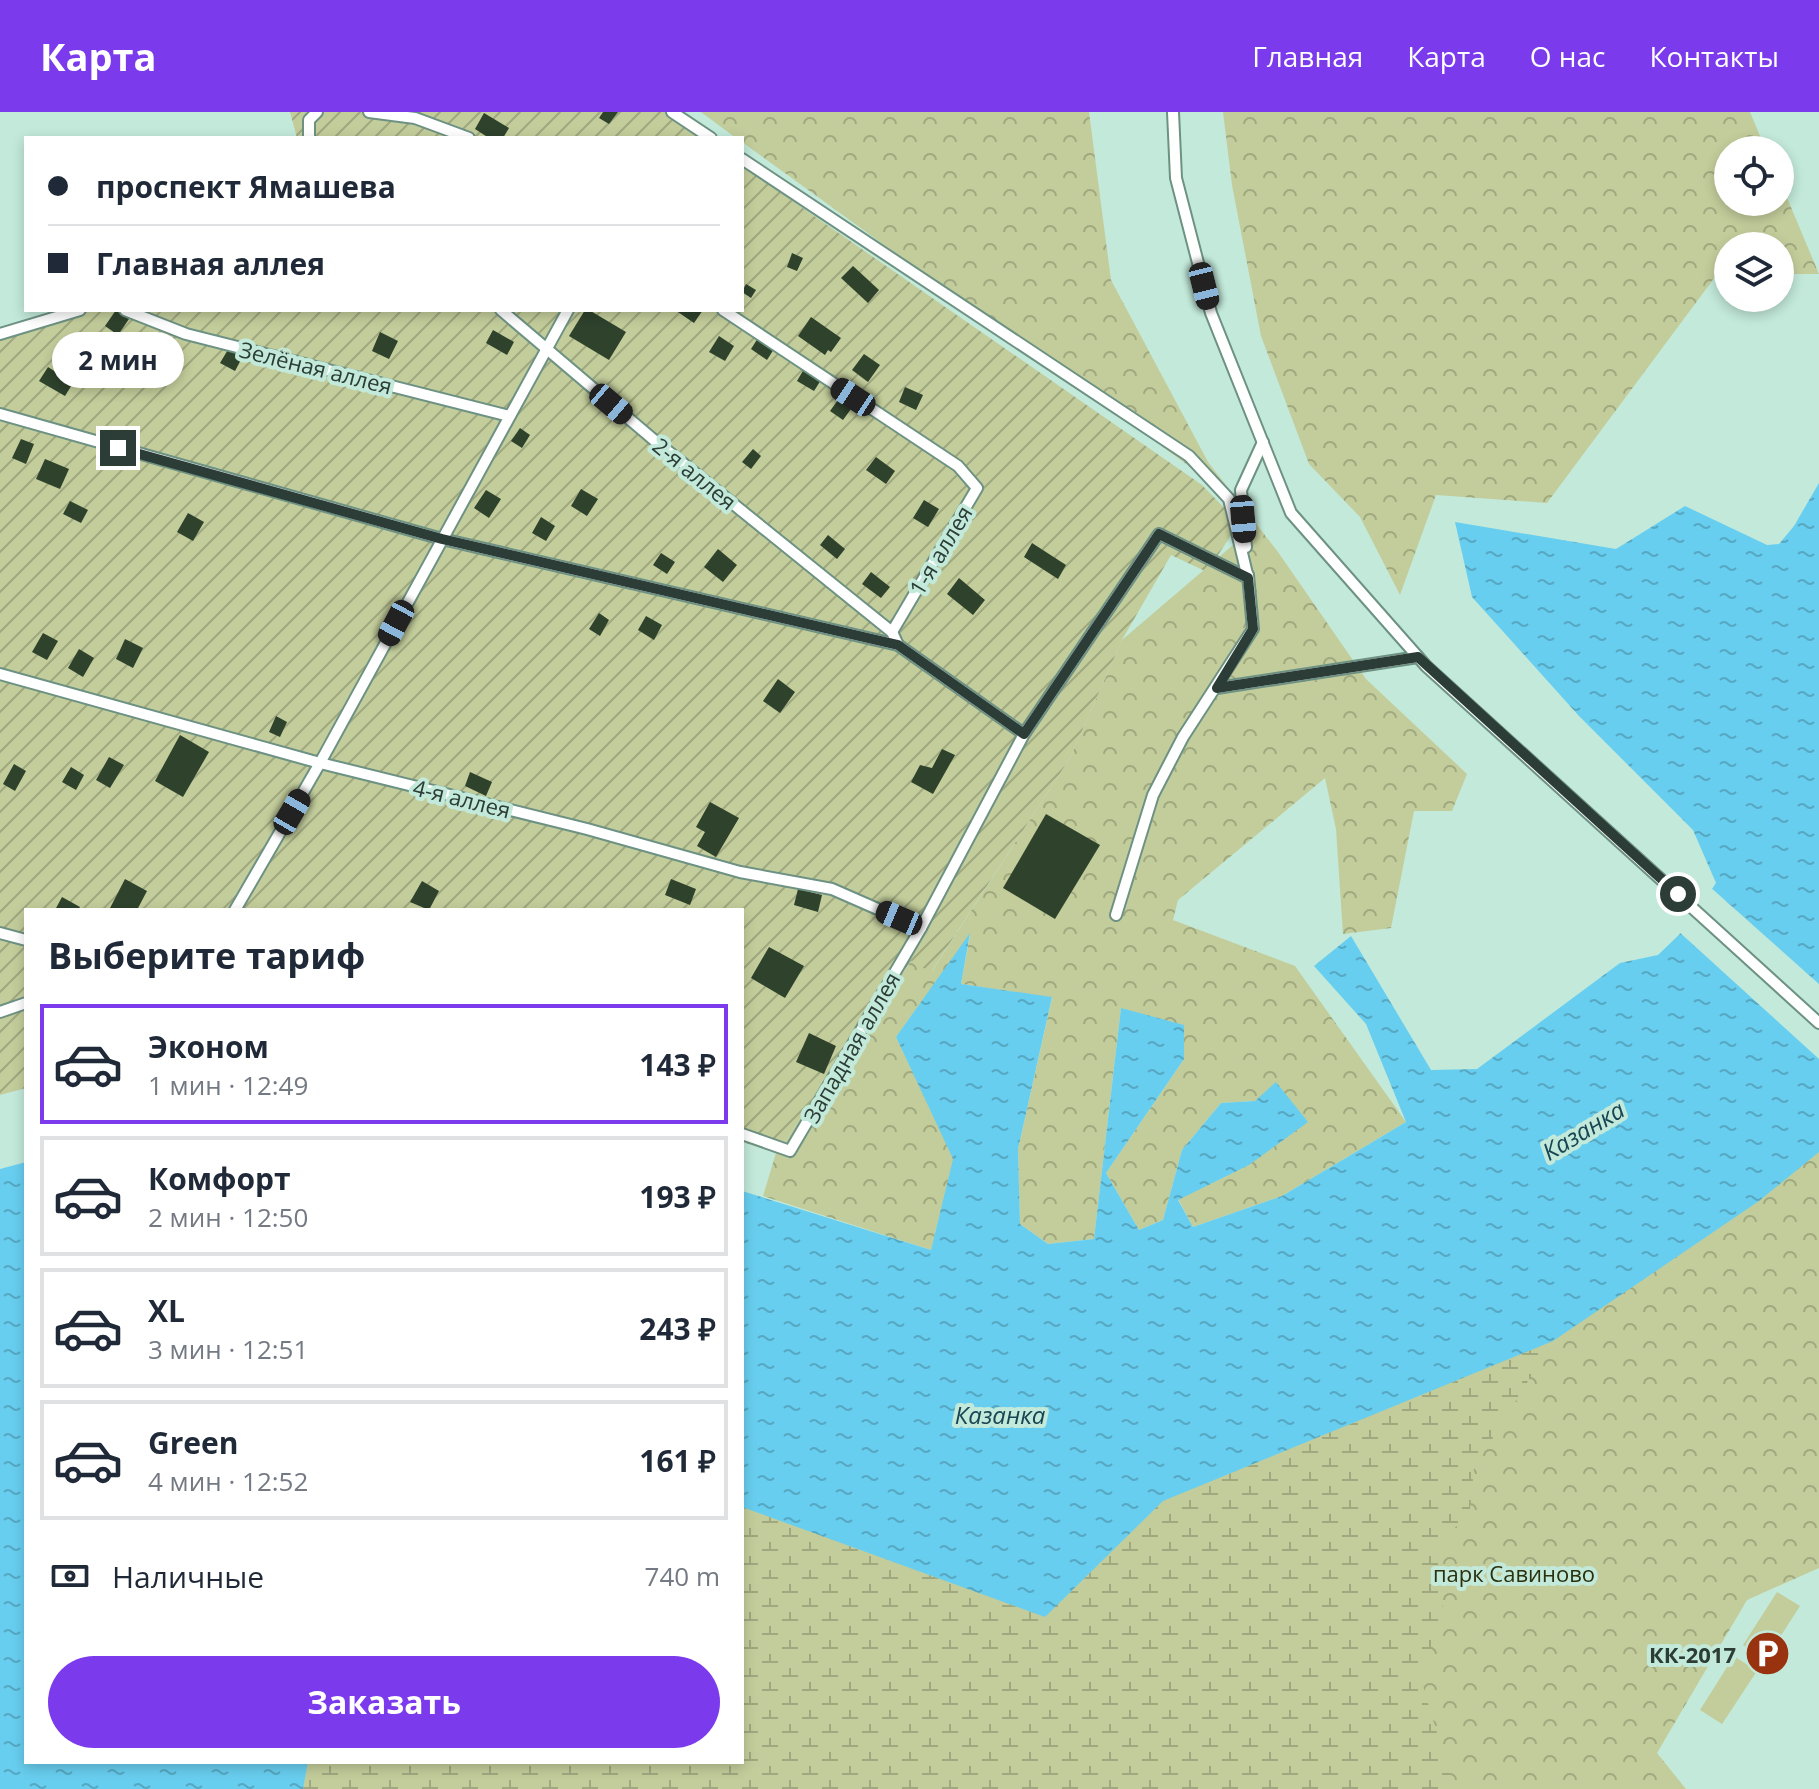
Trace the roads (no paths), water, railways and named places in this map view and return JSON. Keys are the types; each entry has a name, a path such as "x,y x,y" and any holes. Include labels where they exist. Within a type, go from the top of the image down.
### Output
{"lane":[{"path":"309,136 309,120 317,112"},
{"path":"369,112 415,118 464,136"},
{"path":"672,112 708,136"},
{"path":"1173,112 1176,178 1211,313 1291,513 1418,657 1819,1023"},
{"path":"744,160 1189,456 1229,499 1248,578"},
{"path":"0,334 73,312"},
{"name":"Зелёная аллея","path":"130,312 186,334 509,416"},
{"name":"2-я аллея","path":"503,312 892,632"},
{"path":"236,908 320,763 567,312"},
{"name":"1-я аллея","path":"726,312 958,466 977,488 892,632"},
{"path":"0,414 442,539 898,645 1024,734"},
{"path":"1116,915 1153,795 1183,737 1253,629 1241,490 1263,442"},
{"name":"Западная аллея","path":"744,1135 790,1151 921,928 1024,734 1159,534 1248,578"},
{"path":"892,632 898,645"},
{"path":"1217,688 1418,657"},
{"name":"4-я аллея","path":"0,674 320,763 587,829 740,872 832,889 921,928"},
{"path":"0,933 24,939"},
{"path":"0,1012 24,1004"}],"water":[{"name":"Казанка","path":"1819,483 1819,1152 1759,1201 1553,1341 1163,1501 1045,1617 744,1508 744,1192 931,1250 953,1159 896,1037 970,933 961,984 1052,997 1018,1149 1020,1224 1048,1244 1094,1239 1121,1008 1184,1025 1184,1059 1106,1173 1139,1230 1163,1220 1182,1150 1221,1103 1255,1101 1276,1082 1308,1122 1249,1165 1178,1200 1193,1227 1282,1196 1406,1122 1366,1024 1314,966 1351,936 1431,1070 1477,1069 1620,963 1658,955 1685,929 1716,883 1693,830 1579,716 1472,597 1455,522 1616,549 1685,506 1767,545 1779,544 1794,526"},
{"path":"24,1163 24,1764 308,1764 303,1789 0,1789 0,1169"}],"place":[{"name":"КК-2017","path":"1767,1654"}],"park label":[{"name":"парк Савиново","path":"1514,1573"}]}
